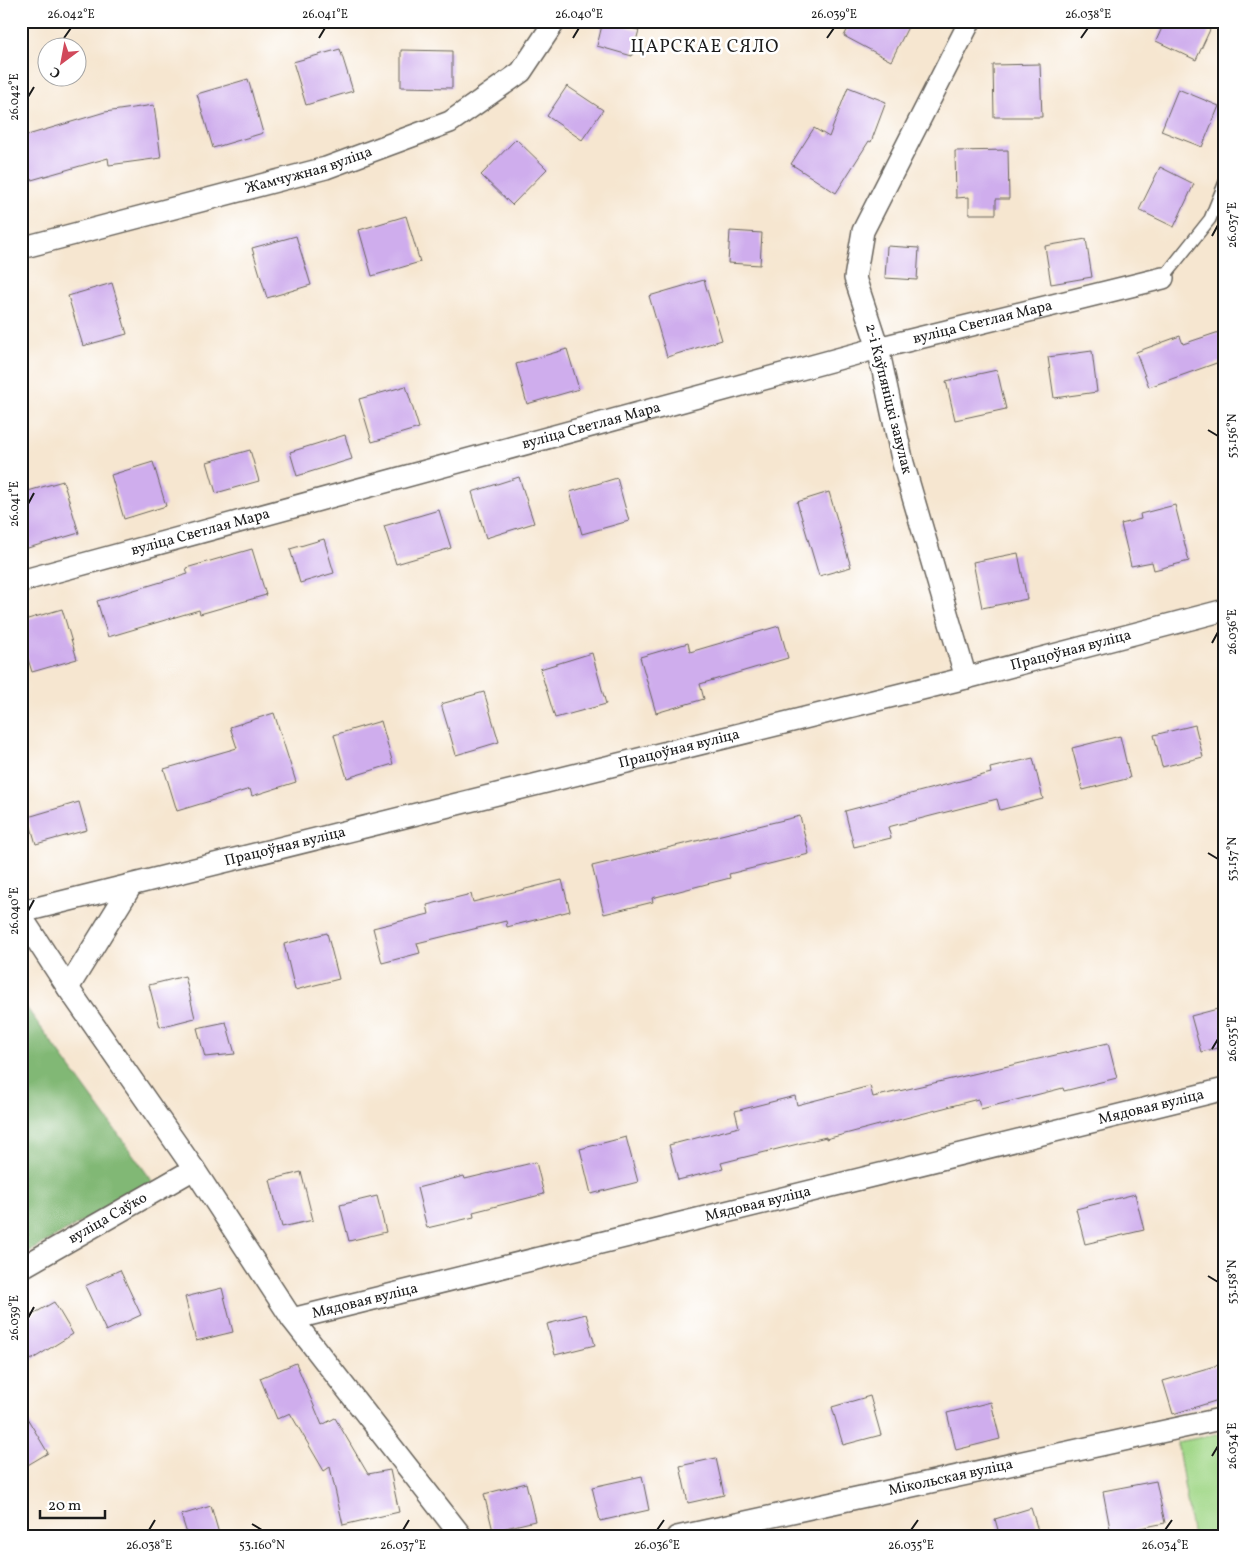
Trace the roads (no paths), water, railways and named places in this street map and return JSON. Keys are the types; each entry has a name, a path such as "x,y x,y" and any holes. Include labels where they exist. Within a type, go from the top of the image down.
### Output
{"street":[{"name":"Жамчужная вуліца","path":"21,248 326,168 450,122 521,72 555,21"},
{"name":"2-і Каўпяніцкі завулак","path":"966,678 903,463 878,348 855,278 863,231 970,21"},
{"name":"вуліца Светлая Мара","path":"21,581 878,348 1163,278"},
{"name":"Працоўная вуліца","path":"21,914 966,678 1225,610"},
{"path":"68,988 131,886"},
{"path":"21,914 68,988 194,1169 292,1319 462,1537"},
{"name":"Мядовая вуліца","path":"292,1319 1225,1089"},
{"name":"вуліца Саўко","path":"21,1268 194,1169"},
{"name":"Мікольская вуліца","path":"677,1537 1225,1418"}],"lane":[{"path":"1163,278 1210,219 1225,182"}],"district":[{"name":"ЦАРСКАЕ СЯЛО","path":"705,47"}]}
